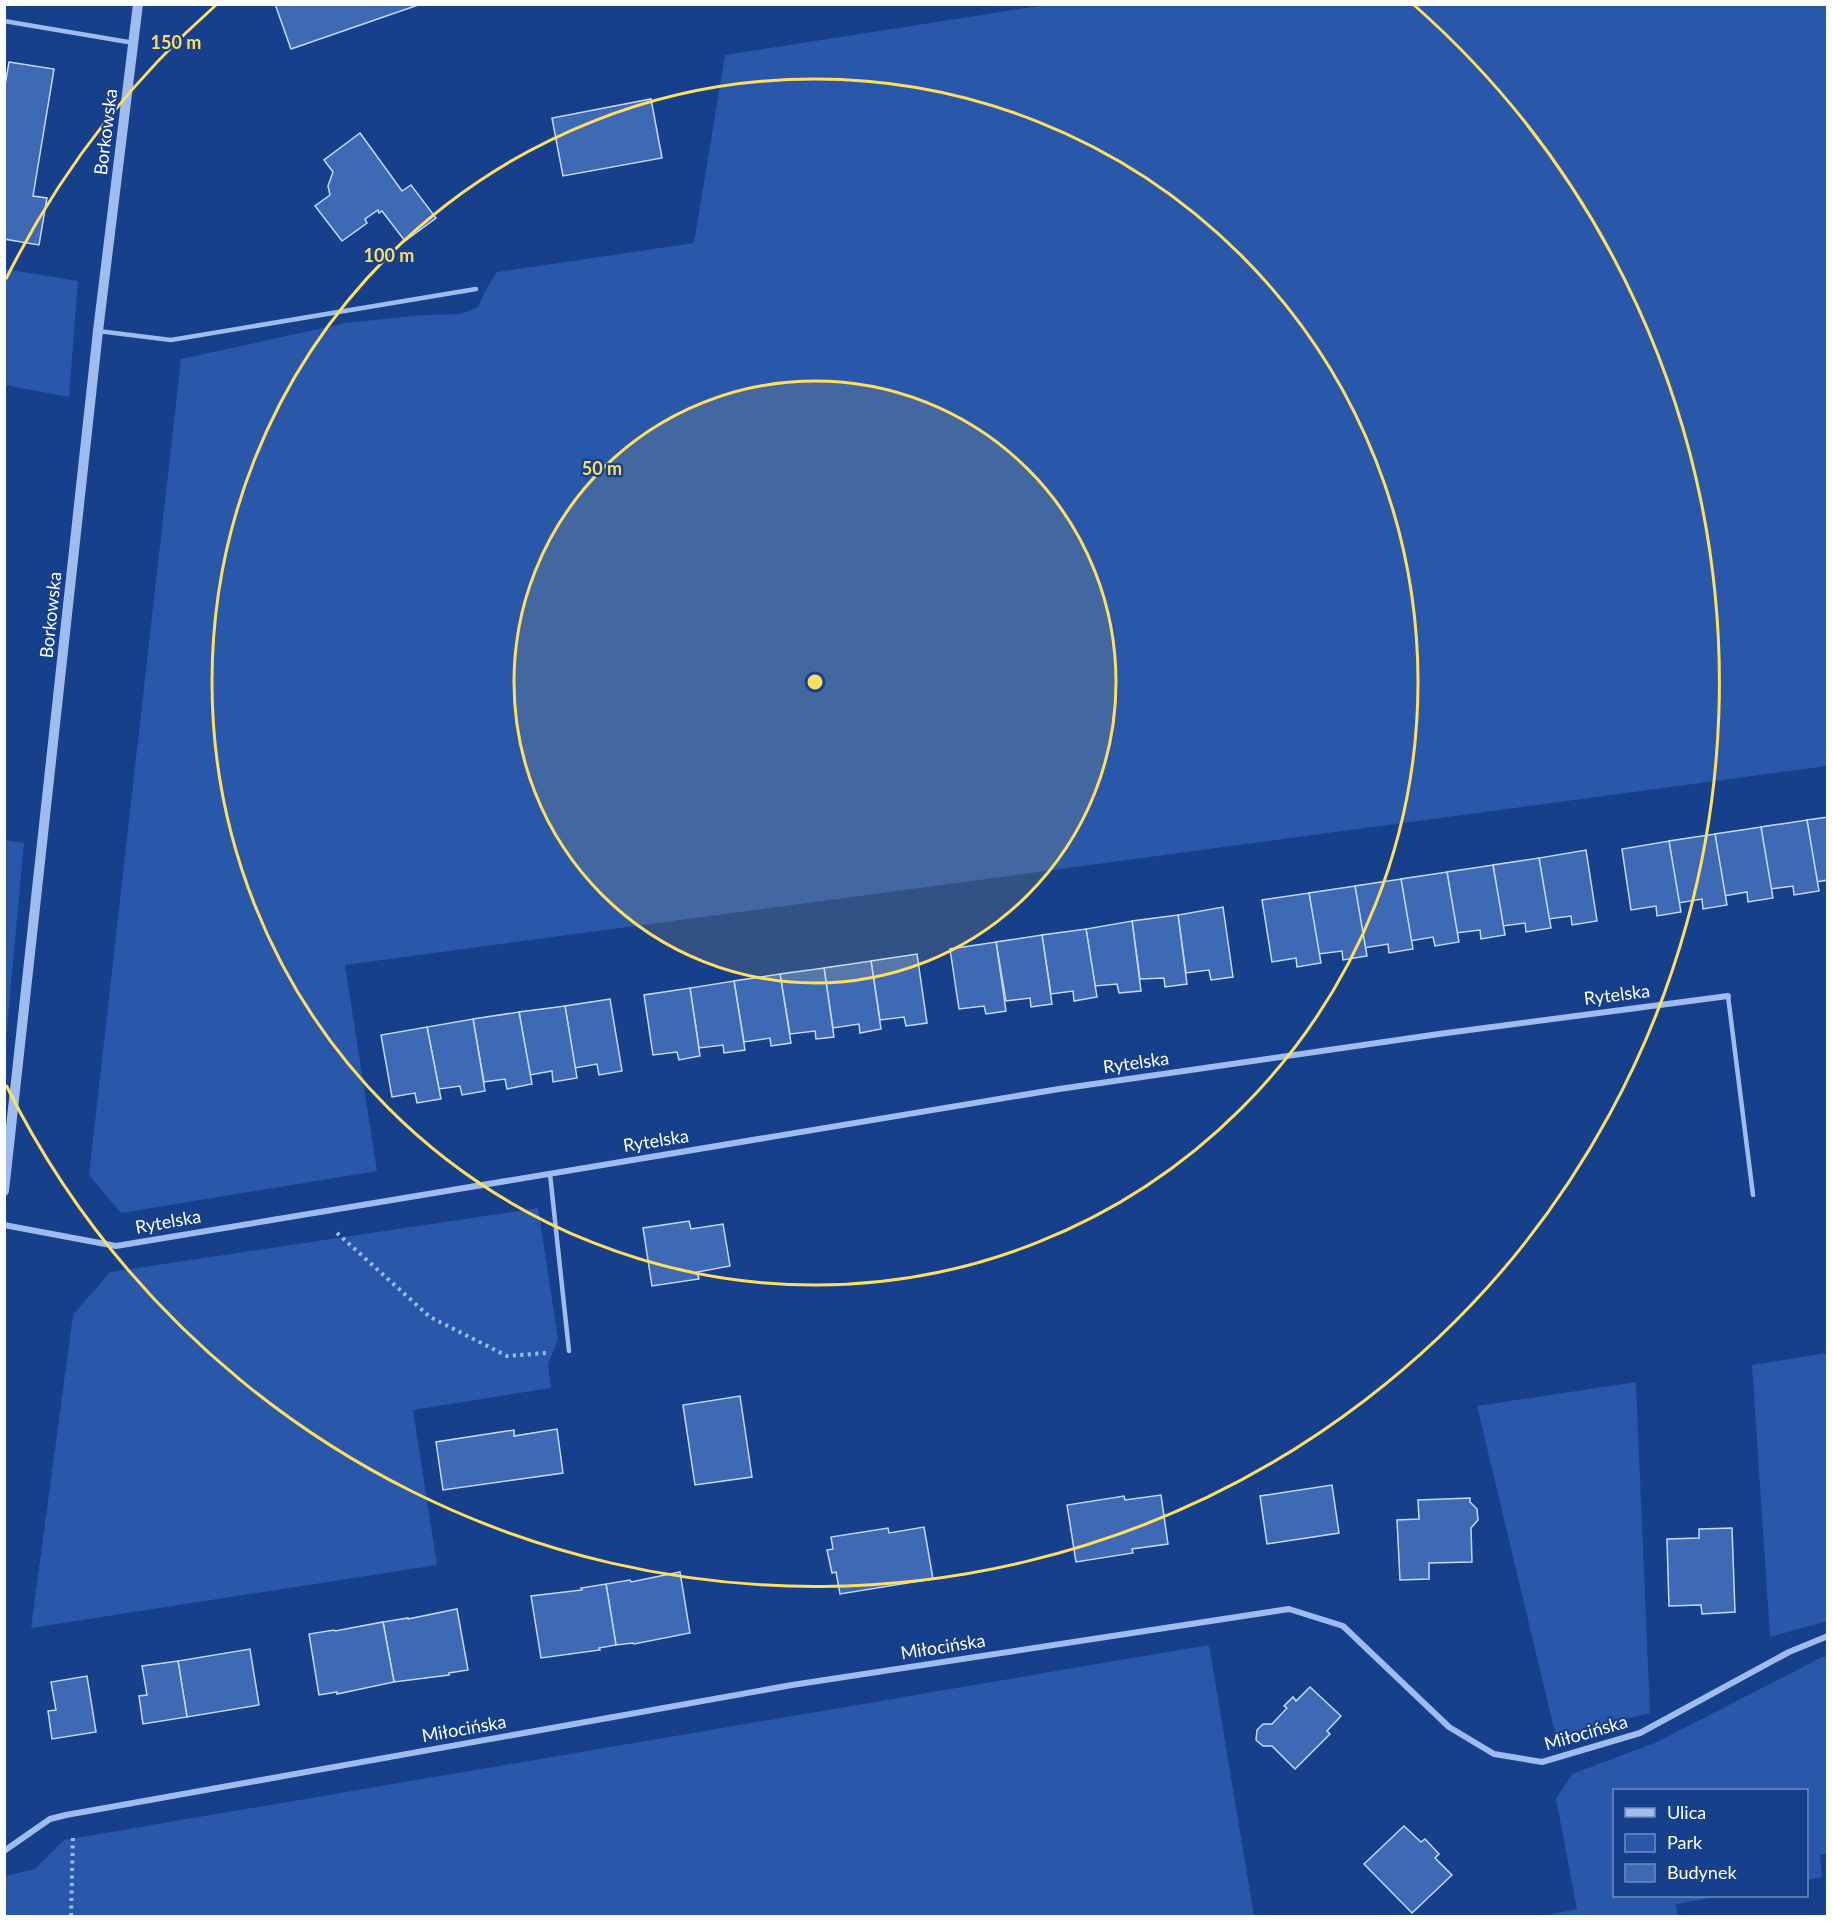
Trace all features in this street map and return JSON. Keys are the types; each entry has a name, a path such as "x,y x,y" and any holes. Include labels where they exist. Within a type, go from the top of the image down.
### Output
{"street":[{"name":"Borkowska","path":"4,1191 98,331 138,4"},
{"name":"Rytelska","path":"4,1225 116,1246 1071,1087 1439,1034 1728,996"},
{"name":"Miłocińska","path":"4,1851 50,1819 72,1814 792,1685 1289,1609 1343,1626 1449,1727 1494,1754 1542,1762 1640,1733 1789,1652 1827,1636"}],"lane":[{"path":"4,21 134,43"},
{"path":"98,331 171,340 476,289"},
{"path":"1728,996 1753,1195"},
{"path":"550,1174 569,1351"}],"path":[{"path":"315,1212 430,1317 507,1356 569,1351"},
{"path":"72,1814 72,1917"}],"green space":[{"path":"1052,4 1827,5 1827,766 345,965 377,1171 121,1213 89,1175 181,359 346,323 423,315 461,314 478,307 497,272 694,243 725,55"},
{"path":"4,269 78,281 69,397 5,385"},
{"path":"4,840 24,843 5,1050"},
{"path":"538,1208 558,1339 548,1364 551,1388 413,1410 437,1565 31,1628 73,1315 110,1272"},
{"path":"1827,1353 1827,1621 1770,1637 1752,1365"},
{"path":"1636,1382 1650,1713 1556,1737 1477,1406"},
{"path":"1209,1645 1254,1916 5,1916 5,1876 35,1869 64,1840"},
{"path":"1822,1657 1827,1657 1828,1853 1820,1855 1822,1877 1808,1880 1808,1789 1613,1789 1613,1897 1716,1897 1676,1904 1678,1916 1544,1916 1577,1909 1556,1799 1572,1774 1655,1743"}],"building":[{"path":"275,4 421,4 291,49"},
{"path":"9,62 54,69 33,196 47,198 39,245 4,239 4,91"},
{"path":"651,99 662,158 563,176 552,118"},
{"path":"360,133 402,191 411,185 436,218 405,241 382,211 379,213 378,210 365,219 367,223 342,241 315,206 330,195 328,186 333,172 324,160"},
{"path":"1828,817 1828,880 1816,882 1807,820"},
{"path":"1807,820 1819,891 1794,895 1793,886 1770,889 1761,827"},
{"path":"1761,827 1773,898 1748,902 1747,892 1724,896 1715,834"},
{"path":"1715,834 1727,905 1703,909 1702,899 1678,903 1669,841"},
{"path":"1669,841 1681,912 1657,916 1656,906 1631,910 1622,849"},
{"path":"1586,850 1597,921 1572,925 1571,916 1548,919 1539,858"},
{"path":"1539,858 1551,928 1526,932 1525,923 1502,926 1493,865"},
{"path":"1493,865 1505,935 1481,939 1480,930 1456,933 1447,872"},
{"path":"1447,872 1459,942 1435,946 1433,937 1410,941 1401,879"},
{"path":"1401,879 1413,949 1389,953 1388,944 1364,948 1355,886"},
{"path":"1355,886 1367,956 1343,960 1342,951 1318,954 1309,893"},
{"path":"1309,893 1321,963 1297,967 1296,958 1272,962 1262,900"},
{"path":"1223,907 1233,977 1211,980 1209,970 1186,973 1178,915"},
{"path":"1178,915 1187,984 1165,987 1164,978 1140,979 1132,921"},
{"path":"1132,921 1141,991 1119,993 1117,984 1095,986 1086,929"},
{"path":"1086,929 1097,997 1074,1001 1073,991 1051,994 1042,935"},
{"path":"1042,935 1052,1004 1031,1007 1030,998 1006,1001 996,942"},
{"path":"996,942 1006,1011 986,1014 984,1006 959,1009 950,949"},
{"path":"917,954 927,1023 906,1026 904,1017 880,1020 871,961"},
{"path":"871,961 881,1029 860,1033 859,1024 833,1028 824,968"},
{"path":"824,968 834,1037 816,1039 815,1031 790,1034 780,974"},
{"path":"780,974 791,1043 771,1046 770,1038 744,1042 734,981"},
{"path":"734,981 745,1050 724,1053 723,1045 699,1048 690,988"},
{"path":"690,988 700,1056 679,1060 677,1052 653,1055 644,995"},
{"path":"610,999 622,1071 599,1075 597,1064 575,1068 565,1006"},
{"path":"565,1006 577,1078 553,1082 552,1071 530,1075 519,1012"},
{"path":"519,1012 532,1084 507,1089 505,1079 484,1082 473,1019"},
{"path":"473,1019 485,1091 462,1095 460,1086 439,1089 427,1027"},
{"path":"427,1027 441,1099 417,1103 415,1093 392,1097 381,1035"},
{"path":"689,1221 691,1229 723,1224 730,1266 697,1272 699,1279 652,1286 643,1228"},
{"path":"740,1396 752,1477 695,1485 683,1405"},
{"path":"557,1429 563,1473 443,1490 436,1442 514,1430 514,1436"},
{"path":"1332,1485 1339,1533 1267,1544 1260,1496"},
{"path":"1161,1495 1168,1544 1132,1549 1133,1553 1076,1562 1067,1505 1124,1496 1125,1500"},
{"path":"1470,1498 1470,1502 1477,1509 1478,1520 1471,1528 1472,1562 1429,1563 1429,1579 1400,1580 1397,1520 1419,1519 1418,1500"},
{"path":"924,1527 933,1579 840,1594 836,1572 832,1573 827,1550 833,1549 831,1537 888,1528 889,1533"},
{"path":"1732,1528 1735,1612 1702,1614 1701,1605 1669,1606 1667,1539 1699,1538 1699,1529"},
{"path":"680,1572 690,1633 634,1644 616,1645 606,1584 630,1580 631,1582"},
{"path":"606,1584 616,1645 599,1648 600,1650 541,1658 531,1596 582,1590 581,1588"},
{"path":"457,1609 468,1670 449,1673 449,1675 394,1682 383,1622"},
{"path":"383,1622 394,1682 337,1694 337,1692 319,1695 309,1634"},
{"path":"250,1649 259,1705 187,1717 178,1661"},
{"path":"178,1661 187,1717 143,1724 139,1696 147,1695 142,1666"},
{"path":"87,1676 96,1732 52,1739 48,1711 56,1710 51,1682"},
{"path":"1310,1687 1341,1716 1327,1731 1330,1734 1295,1769 1272,1746 1263,1746 1256,1740 1257,1730 1263,1724 1272,1724 1287,1708 1284,1706 1293,1697 1296,1701"},
{"path":"1404,1826 1421,1842 1425,1839 1439,1854 1435,1858 1452,1875 1412,1913 1364,1864"}]}
